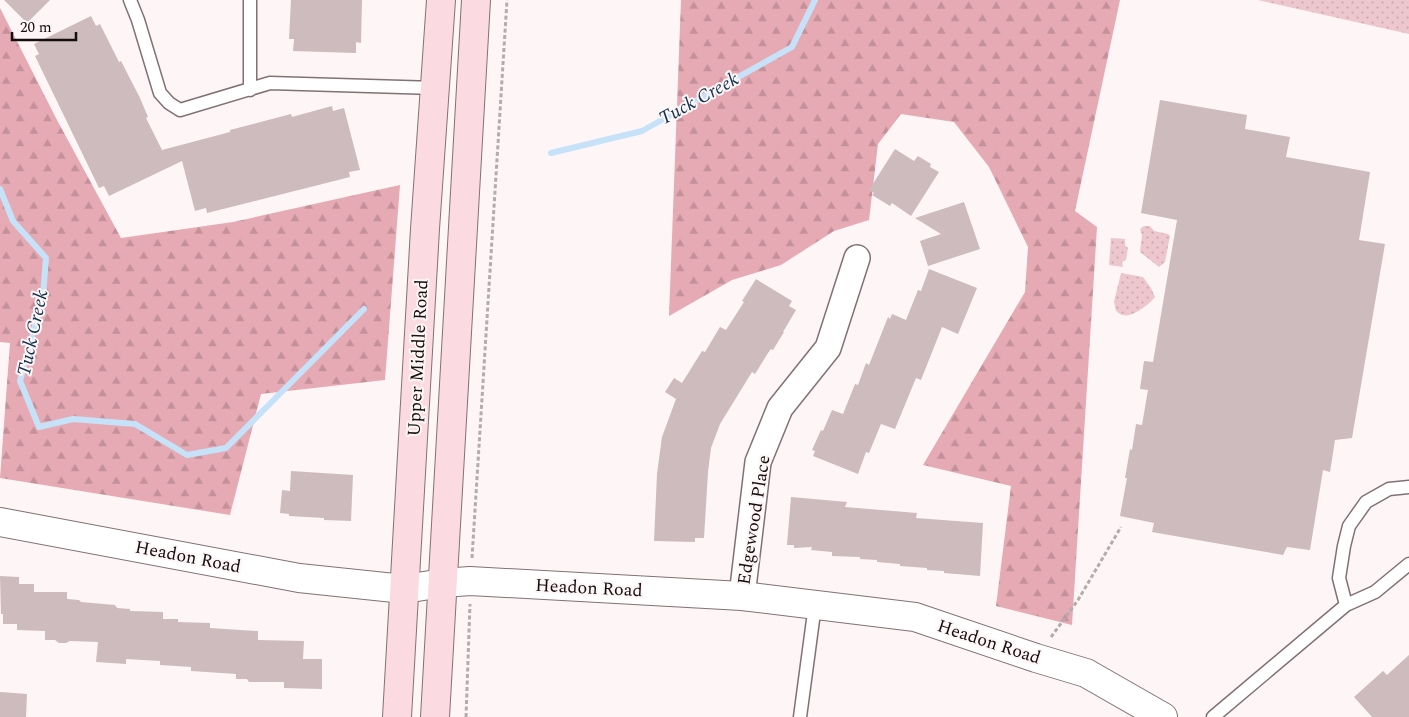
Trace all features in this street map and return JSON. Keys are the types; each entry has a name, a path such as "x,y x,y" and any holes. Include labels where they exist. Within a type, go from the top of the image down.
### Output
{"main road":[{"name":"Upper Middle Road","path":"397,717 425,229 441,0"},
{"path":"435,717 476,0"}],"street":[{"name":"Edgewood Place","path":"742,596 758,462 780,408 828,348 856,258"},
{"name":"Headon Road","path":"0,522 299,578 404,589 470,581 742,596 915,617 1086,673 1163,717"}],"lane":[{"path":"130,0 160,93 169,103 180,110 270,83 436,88"},
{"path":"250,0 250,90"},
{"path":"1346,605 1339,578 1349,526 1366,502 1388,489 1409,487"},
{"path":"1213,717 1346,605 1375,592 1409,564"},
{"path":"800,717 815,605"}],"path":[{"path":"466,717 470,581 507,0"},
{"path":"1036,658 1078,600 1121,527"}],"green space":[{"path":"681,0 1120,0 1075,211 1097,227 1072,625 996,606 1011,486 923,465 1025,292 1028,247 989,167 954,122 901,114 878,144 869,220 834,231 781,265 732,280 669,316"},
{"path":"0,8 57,120 121,238 233,222 400,185 385,380 261,394 230,515 0,478 10,343 0,342"}],"shaded area":[{"path":"1258,0 1409,0 1409,34"},
{"path":"1144,226 1150,226 1154,231 1170,236 1165,262 1159,267 1140,252 1142,235 1140,229"},
{"path":"1111,238 1125,239 1125,245 1128,248 1126,260 1122,262 1123,267 1109,265"},
{"path":"1121,273 1143,277 1155,297 1140,310 1127,315 1121,315 1116,311 1114,302"}],"building":[{"path":"4,0 50,0 27,23"},
{"path":"291,0 362,0 361,43 356,42 356,53 293,51 294,39 289,39"},
{"path":"91,16 96,26 100,24 119,62 121,61 140,98 148,117 146,118 162,150 291,114 292,117 332,106 333,111 344,108 360,170 349,172 350,177 207,213 206,208 195,211 182,161 109,196 104,186 99,188 35,56 39,54 34,44"},
{"path":"1160,100 1247,115 1245,129 1290,137 1286,157 1370,172 1359,240 1385,244 1352,438 1335,440 1330,472 1323,470 1310,550 1287,547 1283,555 1152,532 1154,523 1120,516 1130,449 1132,450 1136,424 1142,425 1148,390 1140,389 1144,361 1153,362 1177,220 1141,213"},
{"path":"895,149 914,161 918,156 931,164 930,167 939,172 911,216 892,203 890,206 872,195 874,193 869,190"},
{"path":"964,202 980,249 928,266 920,241 941,234 915,218"},
{"path":"929,269 977,288 958,334 942,327 921,380 916,378 895,429 881,424 869,453 866,452 858,474 813,456 815,451 812,450 832,410 843,414 855,384 858,385 866,363 869,365 888,317 890,319 892,314 906,320 918,290 921,291"},
{"path":"756,279 792,301 789,306 796,310 773,350 771,349 755,374 752,372 720,424 711,448 704,538 695,538 695,542 654,541 657,474 662,437 676,399 665,392 674,378 682,383 702,351 705,352 720,327 726,330"},
{"path":"291,471 353,475 351,521 324,520 324,518 289,516 289,514 280,513 282,490 290,491"},
{"path":"791,497 847,502 845,507 917,513 916,518 983,523 980,576 944,573 944,571 927,570 927,568 900,566 900,564 860,559 860,557 832,556 832,552 811,550 812,547 794,548 794,545 787,545"},
{"path":"0,576 19,577 19,584 34,584 34,592 67,592 67,599 79,600 81,602 115,605 117,608 130,609 130,611 163,612 163,619 178,619 178,622 210,623 210,628 258,631 258,640 304,641 303,659 322,659 322,689 284,688 284,682 249,682 247,679 236,679 236,674 191,671 191,667 160,665 160,661 126,659 126,664 96,662 98,642 70,641 59,643 55,640 45,640 45,631 17,630 17,624 3,624"},
{"path":"1409,655 1409,717 1372,717 1354,697 1383,671 1387,675"},
{"path":"0,692 27,694 26,717 0,717"}],"waterway":[{"name":"Tuck Creek","path":"551,153 642,131 792,47 815,0"},
{"name":"Tuck Creek","path":"0,189 13,221 46,258 43,296 20,381 39,427 73,419 135,424 187,455 226,448 364,309"}]}
